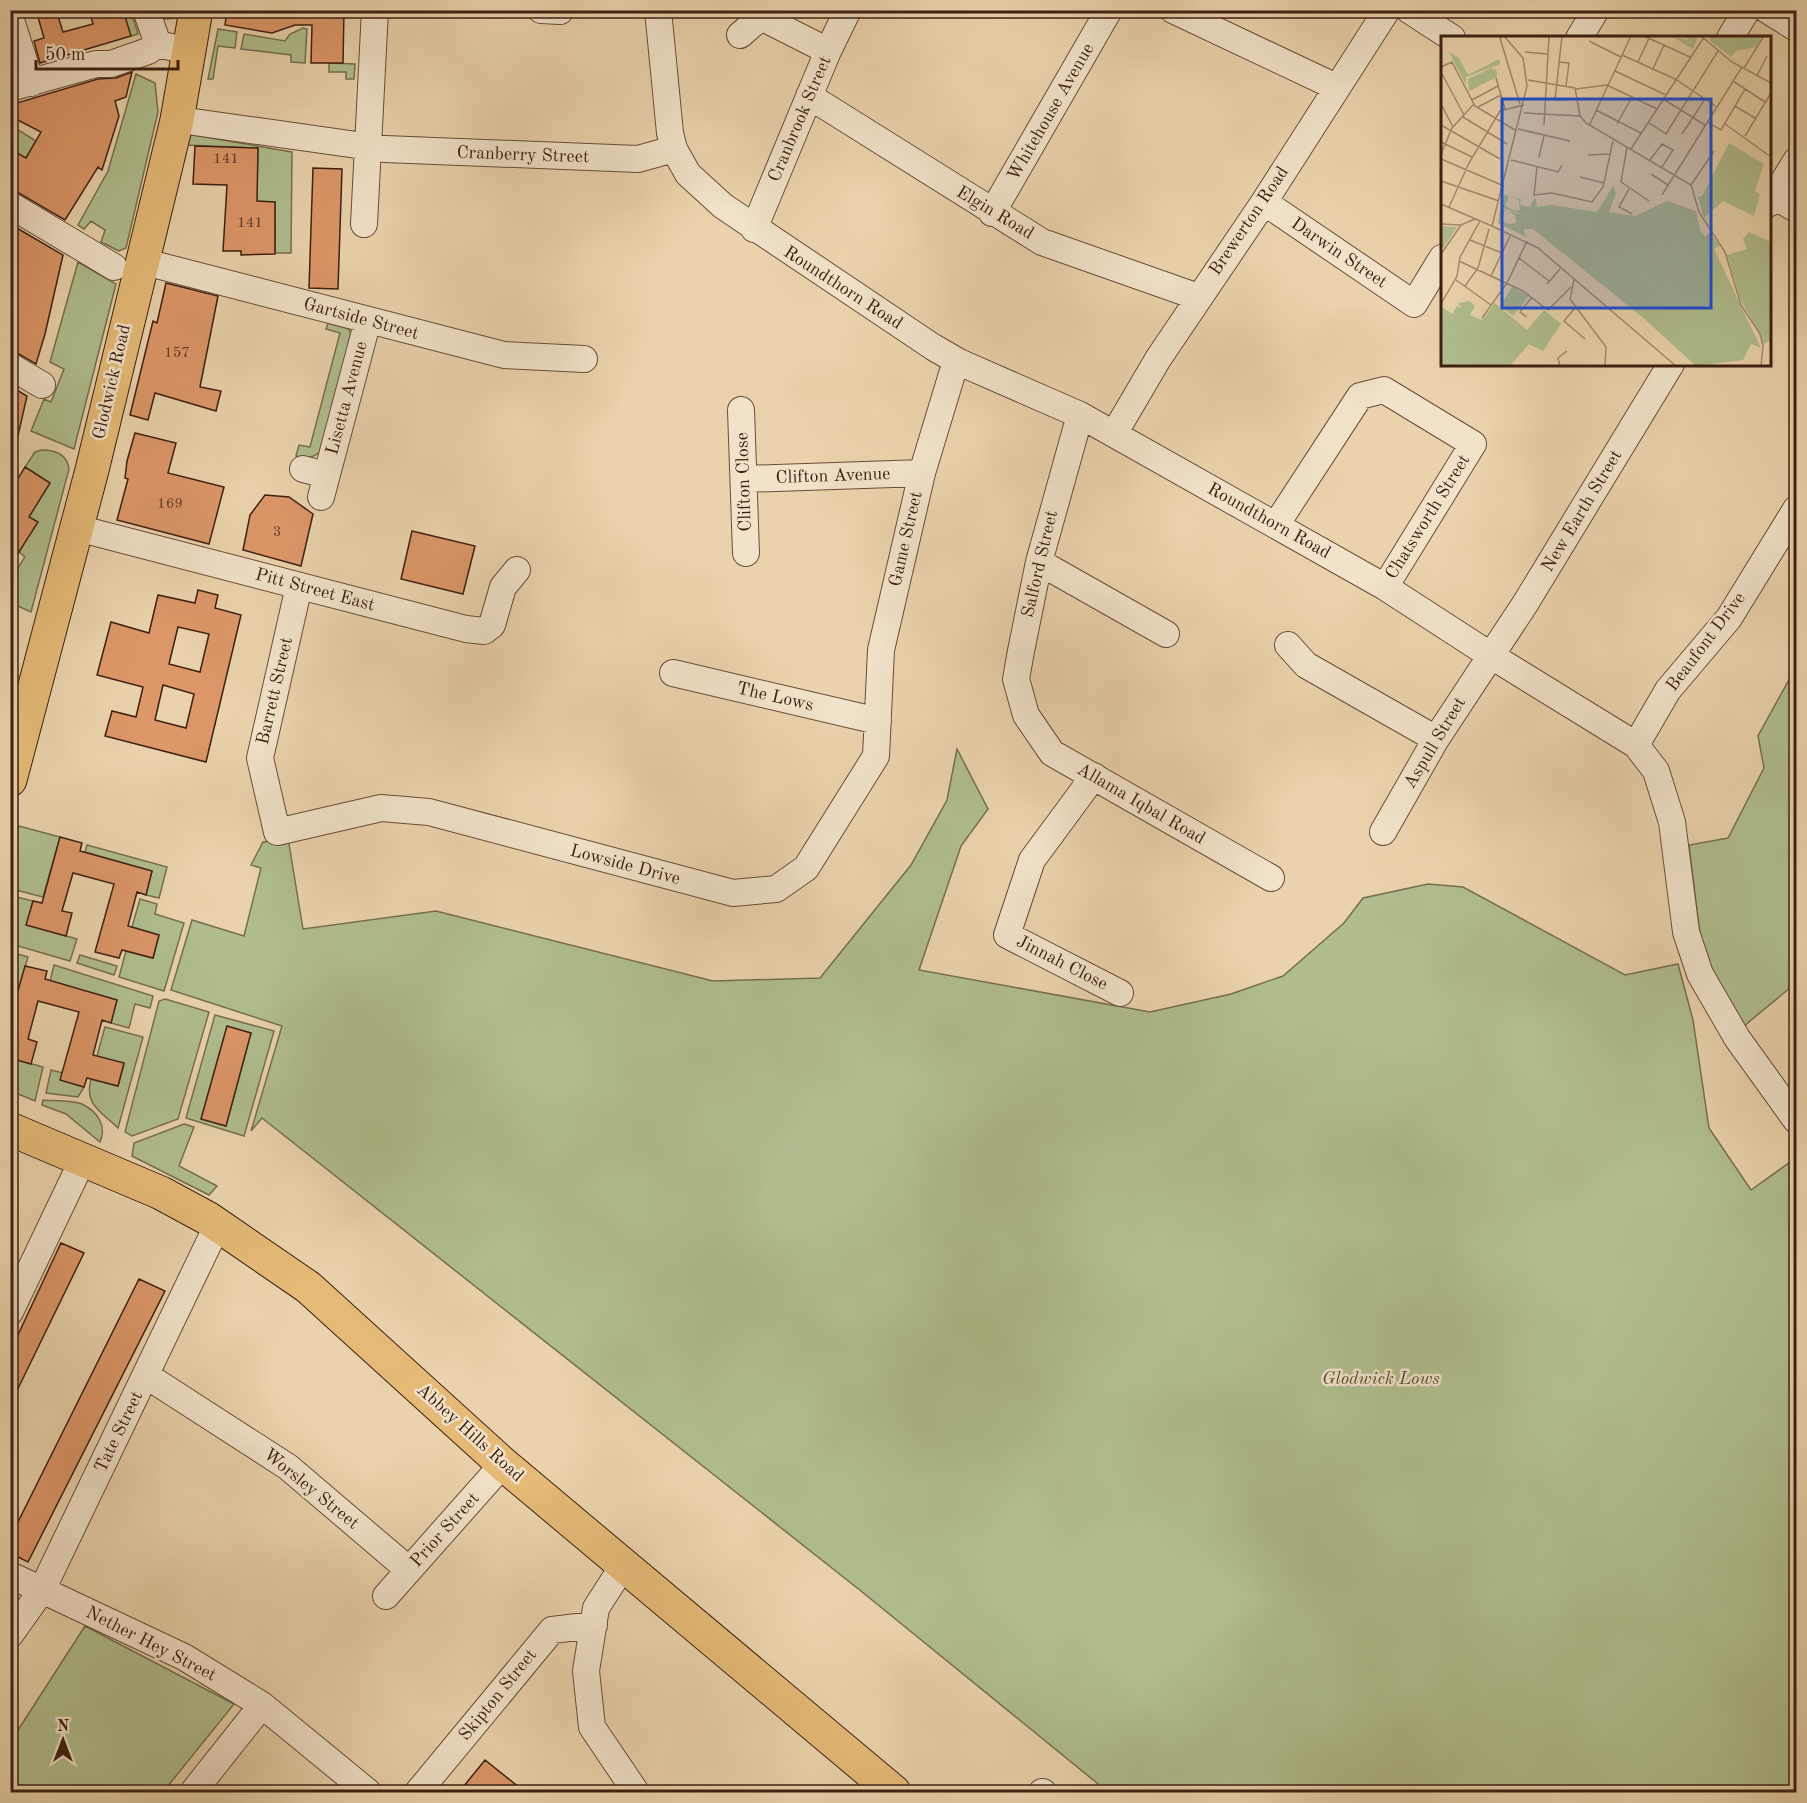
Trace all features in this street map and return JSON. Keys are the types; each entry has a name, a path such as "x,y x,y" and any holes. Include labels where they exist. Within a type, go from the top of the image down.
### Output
{"main road":[{"name":"Glodwick Road","path":"13,761 77,528 128,264 177,120 173,48 196,10"},
{"name":"Abbey Hills Road","path":"10,1129 161,1193 218,1224 308,1287 503,1464 894,1792"}],"street":[{"path":"10,17 21,86 96,64 111,64 148,51 173,48 146,10"},
{"path":"364,224 365,164 370,146 375,10"},
{"path":"541,10 560,11"},
{"name":"Roundthorn Road","path":"658,10 670,134 674,149 688,174 723,206 754,229 958,362 1080,415 1385,587 1636,745 1656,771 1672,822 1686,932 1700,974 1737,1038 1797,1120"},
{"name":"Cranbrook Street","path":"754,229 828,51 848,10"},
{"name":"Whitehouse Avenue","path":"992,213 1109,10"},
{"path":"1173,10 1336,87"},
{"name":"Brewerton Road","path":"1114,434 1198,297 1264,202 1387,10"},
{"path":"1409,10 1449,36"},
{"path":"1580,36 1596,10"},
{"path":"1731,36 1747,10"},
{"path":"1767,10 1797,28"},
{"path":"740,35 761,14 828,51"},
{"name":"Elgin Road","path":"809,96 992,213 1042,242 1198,297"},
{"name":"Cranberry Street","path":"194,122 370,146 426,151 638,159 674,149"},
{"path":"1797,160 1772,199 1797,209"},
{"name":"Darwin Street","path":"1264,202 1414,304 1441,261"},
{"name":"Gartside Street","path":"10,205 128,264 368,320 504,355 584,359"},
{"name":"Lisetta Avenue","path":"317,480 368,320"},
{"name":"Game Street","path":"878,721 880,650 922,474 952,374 958,362"},
{"path":"10,366 42,385"},
{"name":"New Earth Street","path":"1490,655 1525,604 1670,366"},
{"name":"Chatsworth Street","path":"1275,525 1360,396 1384,390 1473,444 1385,587"},
{"name":"Clifton Close","path":"741,410 746,553"},
{"name":"Salford Street","path":"1026,715 1016,679 1039,562 1080,415"},
{"name":"Clifton Avenue","path":"744,479 922,474"},
{"name":"Beaufont Drive","path":"1636,745 1668,690 1729,618 1797,509"},
{"name":"Pitt Street East","path":"77,528 466,629 484,631 492,625 503,587 517,570"},
{"path":"1039,562 1166,634"},
{"name":"Barrett Street","path":"277,832 260,758 299,586"},
{"path":"1288,645 1306,665 1436,739"},
{"name":"Aspull Street","path":"1383,832 1436,739 1490,655"},
{"name":"The Lows","path":"673,673 878,721"},
{"name":"Allama Iqbal Road","path":"1026,715 1052,753 1271,879"},
{"name":"Lowside Drive","path":"277,832 381,808 429,812 733,893 776,889 806,868 867,773 876,756 878,721"},
{"name":"Jinnah Close","path":"1094,776 1032,860 1007,935 1120,993"},
{"path":"10,1312 83,1159"},
{"name":"Tate Street","path":"10,1635 42,1590 147,1376 218,1224"},
{"name":"Worsley Street","path":"147,1376 288,1467 409,1570"},
{"name":"Prior Street","path":"386,1596 503,1464"},
{"path":"623,1566 596,1608 586,1671 592,1727 636,1792"},
{"name":"Nether Hey Street","path":"10,1575 184,1658 262,1705 368,1792"},
{"name":"Skipton Street","path":"418,1792 552,1630 594,1625"},
{"path":"193,1792 262,1705"}],"green space":[{"path":"123,11 131,11 138,34 131,36"},
{"path":"160,11 179,11 178,18 165,19"},
{"path":"303,28 307,29 305,63 291,62 291,55 241,49 244,34 285,41 290,34"},
{"path":"218,29 237,32 235,48 218,46 213,79 208,79"},
{"path":"329,63 355,64 354,79 346,79 346,72 329,72"},
{"path":"136,74 155,83 158,112 126,248 119,251 101,242 105,230 91,221 84,229 78,225 108,171"},
{"path":"10,125 36,141 22,164 22,156 11,149"},
{"path":"188,134 292,152 291,253 275,253 275,202 237,201 257,185 258,148 186,145"},
{"path":"78,262 116,284 74,449 31,431 44,399 51,402 64,369 50,362"},
{"path":"328,323 349,329 353,342 325,447 312,456 296,456 299,445 310,447 340,333 326,329"},
{"path":"42,450 63,456 69,469 31,612 11,603 10,580 25,557 19,552 37,522 15,508 16,505 31,513 50,483 25,467 35,452"},
{"path":"1796,667 1796,983 1744,1026 1702,951 1689,845 1728,838 1764,768 1758,736"},
{"name":"Glodwick Lows","path":"957,749 988,809 961,846 919,970 1150,1012 1231,994 1283,976 1344,923 1363,898 1428,884 1463,887 1625,975 1678,964 1693,1020 1709,1128 1751,1190 1793,1160 1796,1165 1796,1792 1108,1792 861,1591 262,1118 251,1131 282,1026 171,990 192,920 244,936 261,868 251,865 263,842 288,838 303,929 436,911 713,981 820,978 911,865 947,800"},
{"path":"19,826 60,837 43,897 12,889 16,875 11,855"},
{"path":"87,845 167,867 159,898 146,895 152,871 85,852"},
{"path":"12,896 33,901 27,925 77,939 70,961 11,944"},
{"path":"140,899 157,904 155,914 184,923 164,991 119,977 126,951 153,958 159,935 132,927"},
{"path":"11,952 28,957 11,1019"},
{"path":"80,955 117,966 114,975 77,963"},
{"path":"54,965 153,996 150,1008 135,1004 129,1028 111,1023 117,1000 50,981"},
{"path":"165,999 209,1012 178,1119 132,1136 125,1132 159,1001"},
{"path":"215,1015 274,1031 244,1136 186,1118","holes":["227,1027 251,1033 226,1126 201,1119"]},
{"path":"105,1027 143,1037 118,1128 96,1107 89,1088 91,1079 118,1086 124,1064 97,1056"},
{"path":"10,1058 43,1067 35,1101 11,1091"},
{"path":"51,1070 63,1073 61,1080 84,1087 78,1097 46,1093"},
{"path":"43,1100 73,1102 88,1107 97,1115 102,1125 100,1142 66,1114 42,1105"},
{"path":"184,1124 194,1127 179,1166 217,1186 209,1195 132,1156 134,1143"},
{"path":"85,1626 234,1704 163,1792 11,1792 11,1741"}],"building":[{"path":"36,10 56,10 63,32 93,24 89,10 123,10 131,36 40,63 34,41 44,38"},
{"path":"227,10 344,10 343,63 311,63 312,25 295,25 272,33 225,25"},
{"path":"132,72 126,97 115,101 119,116 102,170 98,167 65,220 10,188 10,149 26,158 41,132 10,116 10,105 98,79 116,78"},
{"path":"195,146 258,148 257,201 275,202 275,254 241,255 241,251 223,251 227,185 193,184"},
{"path":"313,168 342,169 338,289 309,288"},
{"path":"10,224 63,255 36,364 10,349"},
{"path":"166,283 218,296 200,387 221,391 216,411 155,393 148,420 130,415 153,321 157,323"},
{"path":"10,386 27,396 17,440 10,439"},
{"path":"135,433 176,443 168,473 224,487 209,544 117,520 128,479 125,478 127,461"},
{"path":"25,467 50,483 29,517 38,522 10,566 10,499 16,490 12,488"},
{"path":"265,495 289,497 313,514 301,566 243,550 250,515"},
{"path":"412,531 475,546 463,594 401,579"},
{"path":"198,590 218,595 215,608 241,615 206,762 105,736 112,711 136,717 143,687 97,675 111,622 149,633 158,595 195,603","holes":["178,627 209,634 200,672 169,664","163,685 194,694 186,728 155,720"]},
{"path":"60,837 82,843 80,851 152,871 146,895 137,892 128,926 159,935 153,958 122,950 119,958 95,952 114,884 73,873 62,911 72,913 66,936 26,925 33,901 42,903"},
{"path":"25,966 47,971 45,979 117,1000 111,1023 102,1020 93,1055 124,1063 118,1086 87,1078 84,1087 60,1080 79,1012 38,1001 28,1039 37,1042 31,1064 10,1058 10,1019"},
{"path":"227,1026 251,1033 226,1126 201,1119"},
{"path":"61,1243 84,1253 10,1405 10,1352"},
{"path":"139,1279 165,1291 28,1562 10,1553 10,1538"},
{"path":"485,1760 525,1792 459,1792"}]}
